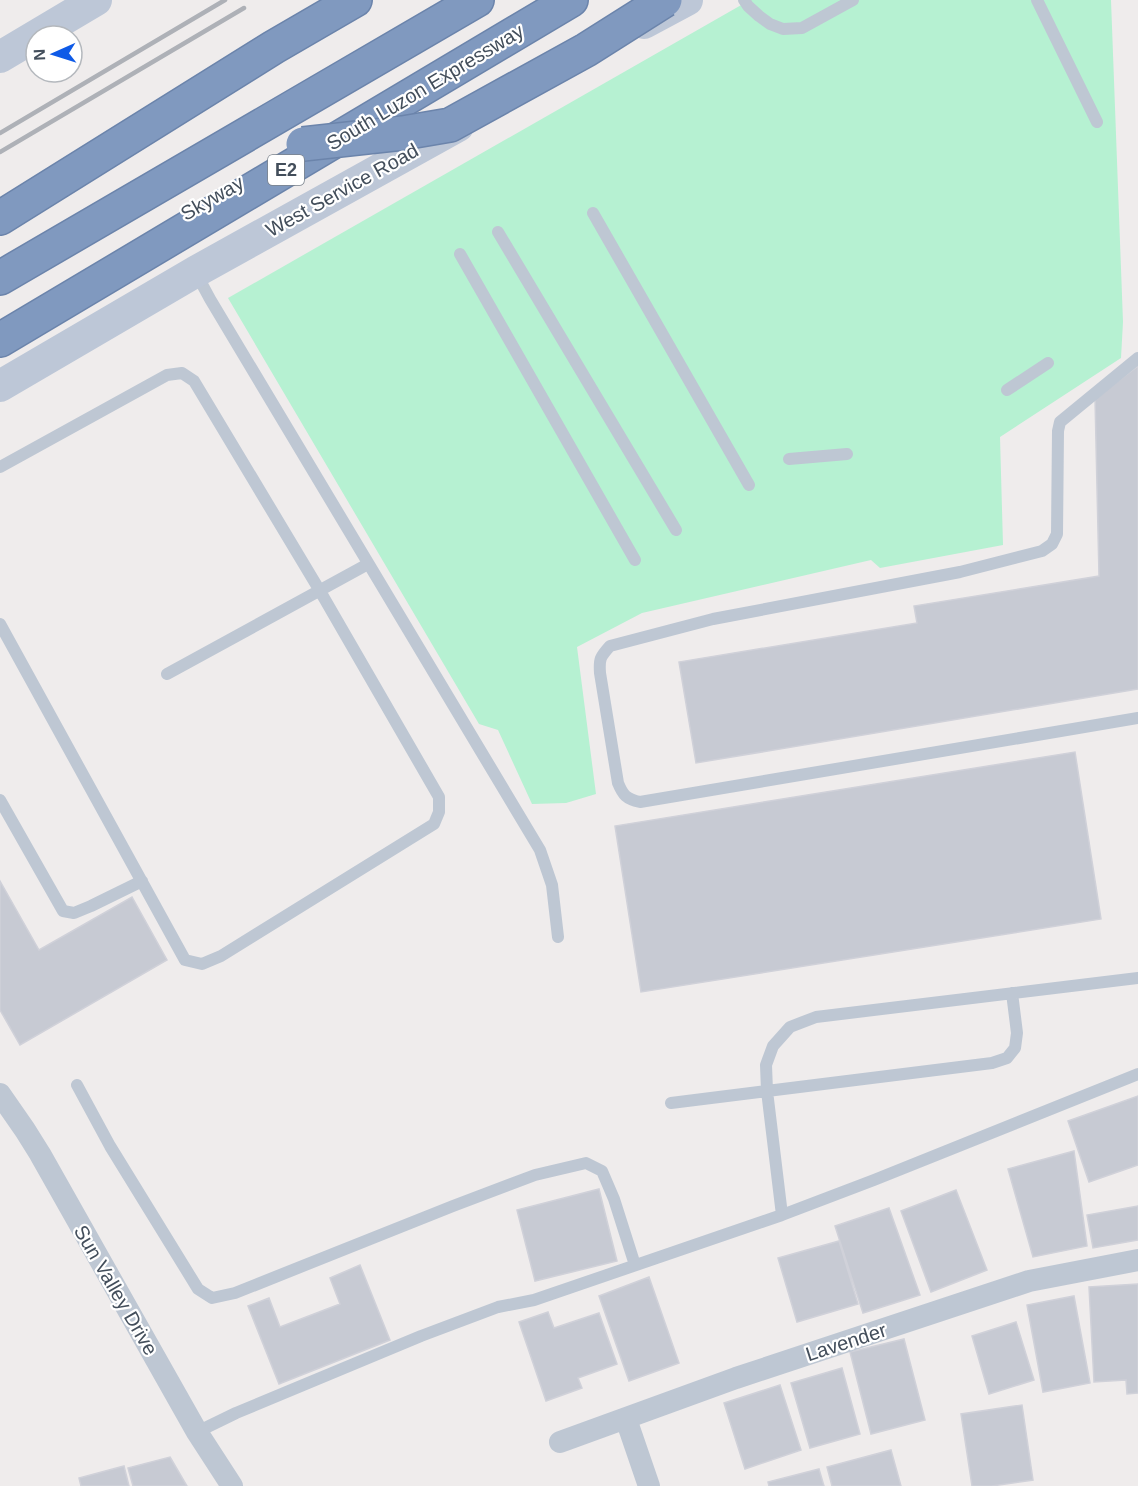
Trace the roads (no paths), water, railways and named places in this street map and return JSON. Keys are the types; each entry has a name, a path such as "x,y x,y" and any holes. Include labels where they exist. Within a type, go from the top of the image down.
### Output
{"highway":[{"path":"0,218 274,47 355,0"},
{"path":"0,262 452,0"},
{"name":"Skyway","path":"0,278 477,0"},
{"name":"Skyway","path":"0,323 548,0"},
{"name":"South Luzon Expressway","path":"0,340 571,0"},
{"path":"303,144 403,133 450,125 586,50 665,0"}],"main road":[{"path":"0,57 96,0"},
{"name":"West Service Road","path":"0,386 195,272 687,0"}],"street":[{"name":"Sun Valley Drive","path":"0,1094 26,1130 197,1432 232,1486"},
{"name":"Lavender","path":"560,1442 736,1378 1029,1281 1138,1260"},
{"path":"626,1419 649,1486"}],"lane":[{"path":"744,0 759,16 783,29 802,28 852,0"},
{"path":"1036,0 1097,122"},
{"path":"593,213 749,485"},
{"path":"498,232 676,530"},
{"path":"460,254 635,560"},
{"path":"195,272 540,849 552,885 558,936"},
{"path":"1138,358 1060,422 1057,534 1052,544 1042,551 960,572 713,619 610,646 599,660 618,783 622,793 630,800 640,802 1138,718"},
{"path":"1007,390 1048,363"},
{"path":"0,467 167,375 183,373 194,381 440,797 439,812 434,824 221,956 202,964 185,960 0,624"},
{"path":"789,459 847,454"},
{"path":"167,674 368,564"},
{"path":"0,800 63,911 74,913 142,881"},
{"path":"782,1215 766,1065 773,1046 790,1027 816,1017 1138,978"},
{"path":"671,1103 992,1063 1007,1058 1016,1048 1017,1033 1012,993"},
{"path":"197,1432 236,1413 421,1336 498,1307 534,1300 782,1215 1138,1074"},
{"path":"77,1085 110,1146 198,1289 212,1298 235,1293 535,1175 586,1163 602,1171 614,1199 635,1265"}],"railway":[{"path":"0,133 225,0"},
{"path":"0,152 244,8"}]}
